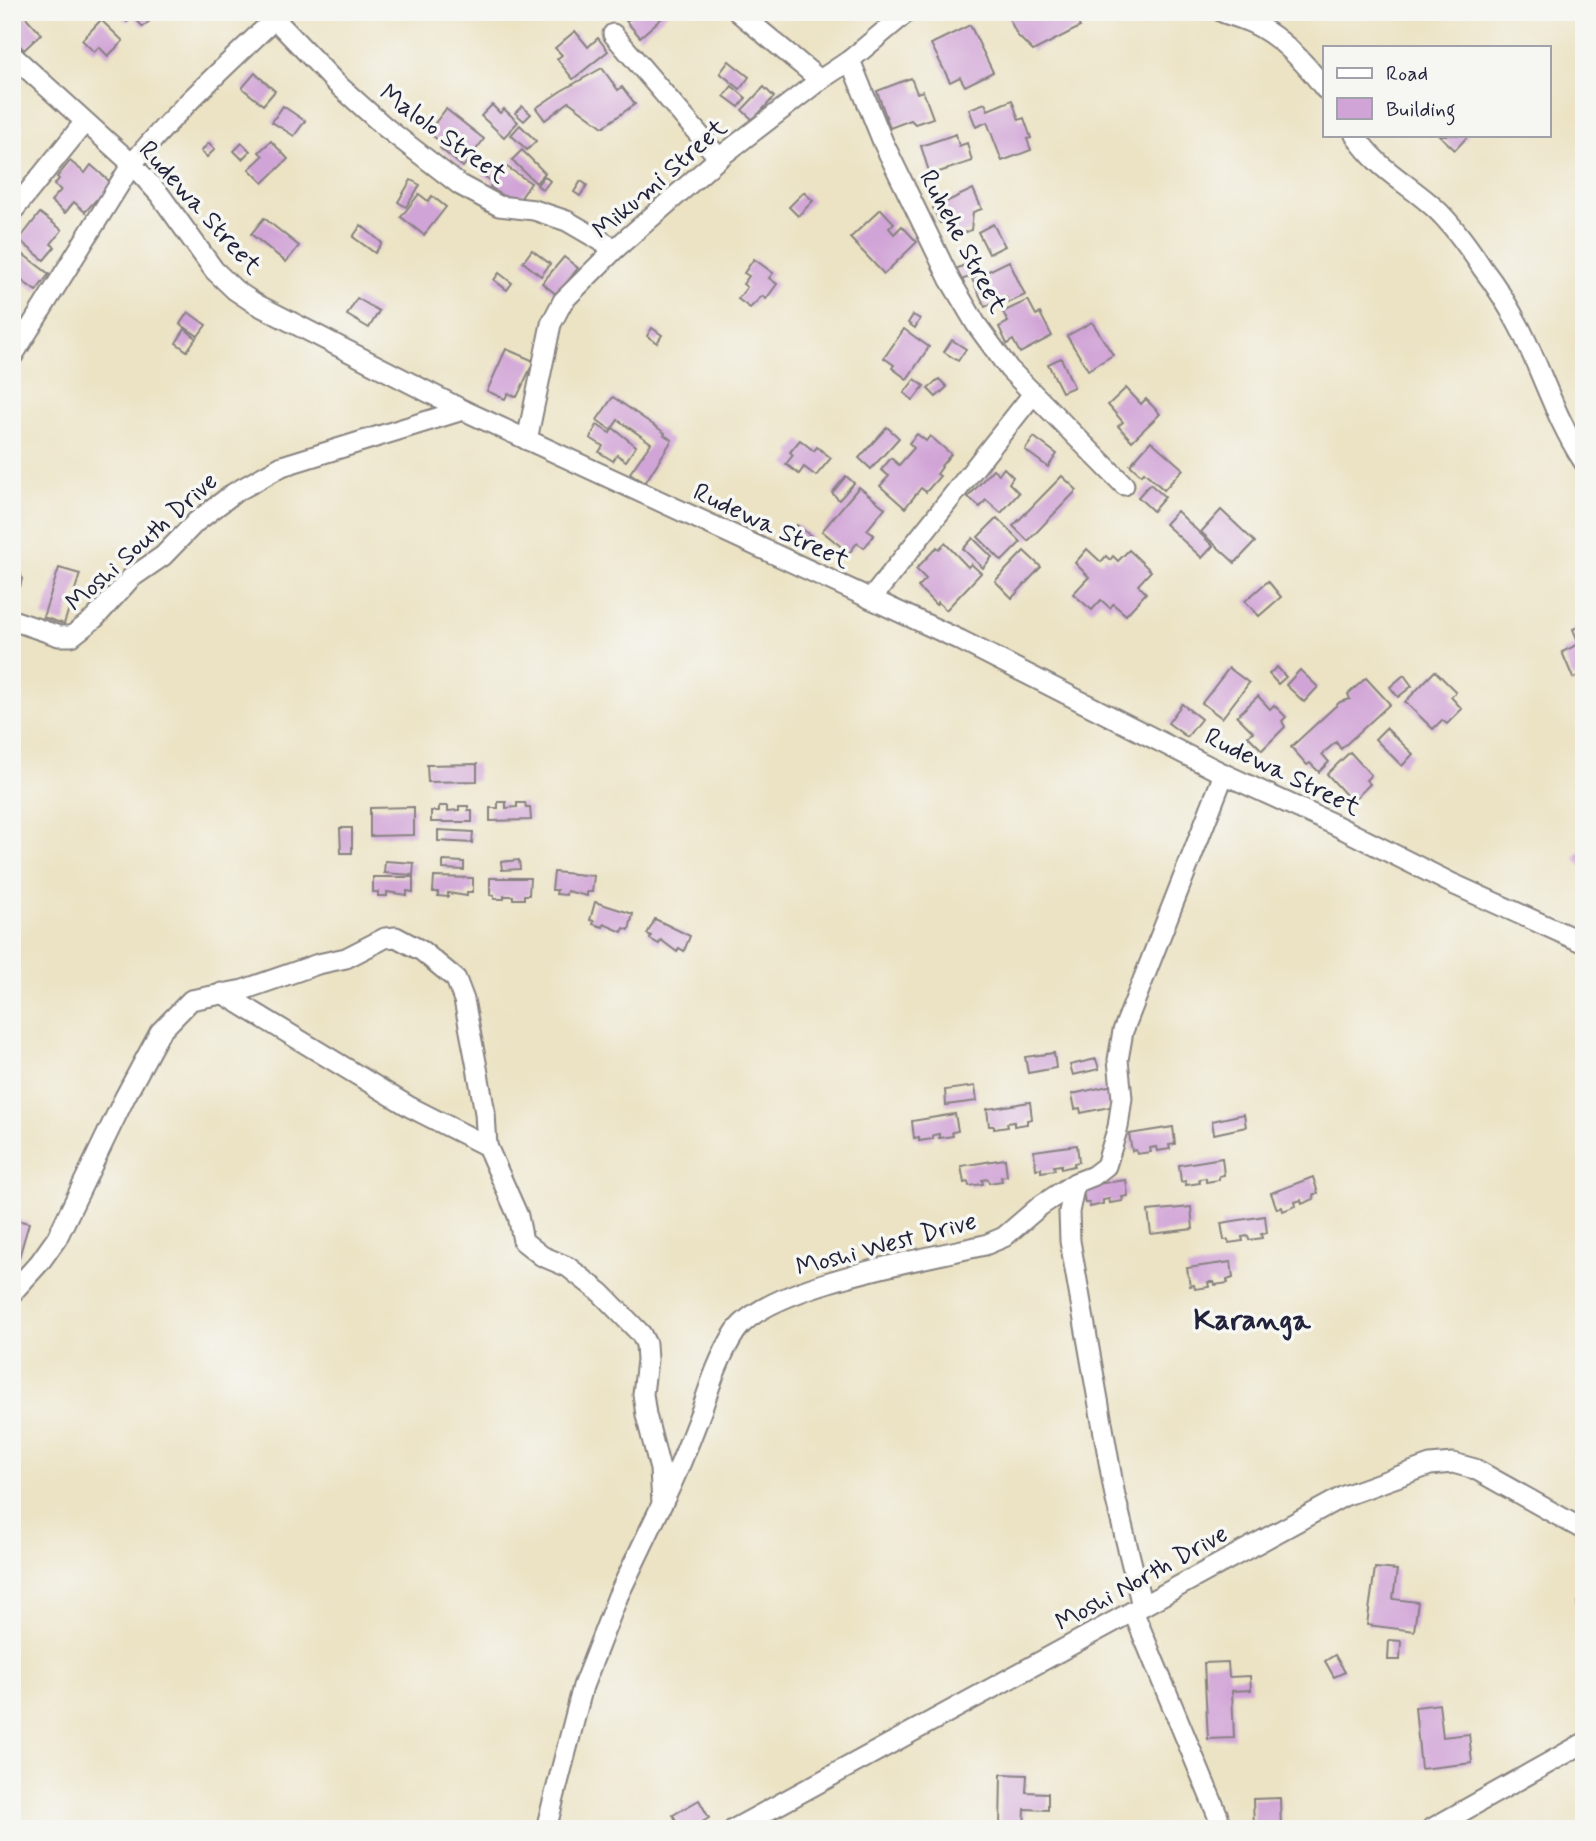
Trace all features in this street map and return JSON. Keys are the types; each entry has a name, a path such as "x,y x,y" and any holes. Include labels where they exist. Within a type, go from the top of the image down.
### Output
{"street":[{"path":"738,12 820,80"},
{"name":"Mikumi Street","path":"527,440 551,324 563,301 615,249 719,158 820,80 850,61 907,12"},
{"path":"1222,12 1255,24 1310,70 1323,86"},
{"path":"12,357 132,164 194,95 275,15"},
{"name":"Malolo Street","path":"275,15 336,83 385,127 460,185 499,206 534,210 567,221 615,249"},
{"path":"613,34 719,158"},
{"name":"Rudewa Street","path":"12,55 132,164 160,195 214,270 235,290 256,304 463,410 960,640 1224,774 1331,823 1452,884 1584,943"},
{"name":"Ruhehe Street","path":"850,61 883,142 950,280 985,335 1009,369 1124,485"},
{"path":"12,212 84,123"},
{"path":"1356,136 1384,169 1430,204 1465,243 1484,270 1520,328 1578,440 1584,462"},
{"path":"871,599 1033,394"},
{"name":"Moshi South Drive","path":"12,620 59,636 72,636 95,618 131,578 163,556 196,522 234,493 282,466 463,410"},
{"name":"Moshi West Drive","path":"546,1829 583,1686 618,1596 678,1473 718,1364 737,1330 751,1315 770,1303 825,1283 985,1245 1004,1237 1040,1206 1106,1166 1111,1154 1122,1098 1118,1060 1122,1031 1224,774"},
{"path":"12,1293 57,1238 125,1097 160,1032 191,999 243,990 318,964 346,958 385,937 396,937 422,951 456,979 464,1000 485,1112 487,1146 518,1216 523,1241 542,1256 568,1267 601,1293 628,1319 646,1344 643,1394 660,1469 662,1504"},
{"path":"222,993 410,1107 487,1146"},
{"path":"1075,1183 1069,1212 1070,1241 1138,1609 1218,1816 1220,1829"},
{"name":"Moshi North Drive","path":"734,1829 1344,1496 1430,1465 1452,1463 1475,1469 1584,1530"},
{"path":"1431,1829 1584,1742"}],"building":[{"path":"118,12 153,12 156,15 143,27 133,16 127,22"},
{"path":"626,12 669,12 640,37 626,21 631,18"},
{"path":"1073,12 1080,27 1033,51 1017,35 1007,14"},
{"path":"23,14 41,34 24,50 12,37 12,24"},
{"path":"101,20 123,41 108,56 99,47 94,52 82,40"},
{"path":"970,25 993,72 965,86 960,77 950,82 931,44"},
{"path":"575,31 588,47 598,38 608,51 573,79 557,59 562,55 555,48"},
{"path":"729,61 749,77 740,89 720,73"},
{"path":"602,68 618,90 622,87 635,104 603,127 569,102 545,120 536,108 561,91"},
{"path":"255,73 275,91 263,105 242,88"},
{"path":"911,78 917,93 923,91 933,118 915,124 911,120 890,128 877,91"},
{"path":"732,86 746,98 739,107 724,96"},
{"path":"764,87 774,97 753,120 742,110"},
{"path":"1012,100 1019,120 1024,118 1031,138 1027,139 1031,150 1002,161 987,122 976,127 969,109 985,103 988,110"},
{"path":"492,105 500,113 504,109 518,122 504,137 481,116"},
{"path":"283,106 305,121 294,136 272,122"},
{"path":"522,106 531,114 524,121 515,113"},
{"path":"446,109 484,139 463,167 440,148 443,144 428,132"},
{"path":"520,125 536,141 527,150 511,135"},
{"path":"956,134 959,146 967,143 972,161 930,175 921,146"},
{"path":"1440,136 1468,136 1455,150"},
{"path":"271,141 288,159 263,183 249,169 263,156 259,152"},
{"path":"209,143 215,149 207,157 201,151"},
{"path":"242,143 250,151 242,159 234,151"},
{"path":"522,150 545,173 536,183 512,160"},
{"path":"70,161 85,173 91,165 116,187 101,205 96,200 85,212 74,202 65,213 51,201 61,190 54,185 59,179 57,177"},
{"path":"491,162 501,169 504,165 531,183 516,205 490,187 493,182 482,175"},
{"path":"544,176 550,181 543,190 537,185"},
{"path":"411,180 420,185 406,207 398,202"},
{"path":"581,181 587,185 580,196 574,192"},
{"path":"973,189 982,209 973,212 971,230 952,238 945,221 940,223 933,208"},
{"path":"804,192 813,201 798,216 789,207"},
{"path":"419,194 428,201 432,196 446,207 424,235 401,217"},
{"path":"881,209 894,223 889,228 894,234 902,226 917,242 884,274 850,238"},
{"path":"40,213 62,230 51,244 55,247 44,260 19,240"},
{"path":"264,218 299,246 286,262 251,234"},
{"path":"993,224 1005,246 989,254 978,232"},
{"path":"361,225 382,243 375,253 353,237"},
{"path":"12,246 49,274 36,291 21,280 12,291"},
{"path":"532,250 550,264 541,276 523,262"},
{"path":"564,257 578,268 557,295 542,283"},
{"path":"754,259 773,273 769,278 777,284 766,299 762,296 750,308 738,299 747,287 743,284 749,276 744,273"},
{"path":"1009,261 1025,295 1008,303 1006,297 985,307 972,279"},
{"path":"971,262 976,274 962,280 956,269"},
{"path":"499,273 512,283 507,290 494,280"},
{"path":"357,298 379,311 369,328 347,315"},
{"path":"1028,300 1036,315 1040,313 1052,336 1020,353 1013,340 1007,344 999,327 1008,322 1003,312"},
{"path":"188,312 206,325 198,336 180,324"},
{"path":"913,315 920,319 915,328 908,323"},
{"path":"1092,322 1113,355 1088,370 1067,336"},
{"path":"652,328 662,335 657,343 647,336"},
{"path":"185,329 196,338 187,351 176,343"},
{"path":"904,329 929,347 907,379 884,358"},
{"path":"952,340 966,349 958,361 944,352"},
{"path":"506,349 534,361 517,397 508,393 505,399 487,391"},
{"path":"1061,358 1074,387 1062,392 1048,364"},
{"path":"915,379 924,386 913,400 904,393"},
{"path":"939,379 947,387 936,397 928,389"},
{"path":"1126,388 1141,404 1146,399 1160,414 1132,441 1118,426 1123,422 1108,405"},
{"path":"613,397 672,440 645,483 630,473 651,443 618,420 611,430 597,420"},
{"path":"597,425 610,433 613,428 636,446 626,461 617,455 613,461 599,452 603,446 590,438"},
{"path":"887,427 899,438 871,469 859,458"},
{"path":"917,434 926,441 930,436 951,454 937,474 940,476 926,492 921,488 905,508 880,486 889,476 881,470 891,458 899,465 914,448 909,443"},
{"path":"1034,437 1057,454 1048,467 1025,450"},
{"path":"800,440 814,451 817,447 831,458 816,476 804,467 799,474 786,464 793,455 790,452"},
{"path":"1151,441 1183,469 1164,490 1144,472 1141,475 1130,465"},
{"path":"1004,468 1013,477 1009,483 1019,493 1001,513 986,500 980,507 968,497 993,469 999,474"},
{"path":"846,476 854,483 839,500 832,493"},
{"path":"1062,476 1077,490 1028,541 1013,526"},
{"path":"1150,484 1165,497 1153,511 1138,497"},
{"path":"859,487 885,508 867,530 874,535 864,548 857,543 849,553 822,531"},
{"path":"1221,510 1255,542 1235,563 1201,532"},
{"path":"1177,511 1213,546 1202,558 1165,524"},
{"path":"997,518 1021,542 1002,561 978,537"},
{"path":"797,525 811,536 801,549 787,538"},
{"path":"973,538 992,557 983,568 963,549"},
{"path":"945,543 968,567 971,564 981,573 946,610 938,602 936,605 918,587 926,579 916,569 937,547 939,549"},
{"path":"1087,549 1101,562 1106,556 1110,560 1113,556 1118,561 1129,550 1151,571 1138,585 1146,593 1126,615 1113,604 1110,608 1101,600 1092,610 1073,594 1089,577 1075,563"},
{"path":"1024,551 1041,567 1012,598 995,581"},
{"path":"12,558 18,564 22,579 20,587 12,595"},
{"path":"59,568 80,574 64,624 43,617"},
{"path":"1268,581 1281,597 1259,616 1245,601"},
{"path":"1584,624 1584,674 1573,678 1562,652 1579,644 1573,629"},
{"path":"1277,667 1286,677 1278,684 1269,674"},
{"path":"1229,668 1249,683 1222,718 1202,703"},
{"path":"1300,670 1318,687 1304,702 1286,685"},
{"path":"1435,671 1456,692 1451,697 1462,709 1447,724 1442,720 1433,729 1405,702"},
{"path":"1404,675 1412,686 1398,697 1390,687"},
{"path":"1366,678 1390,704 1341,749 1336,742 1322,754 1329,762 1319,772 1310,763 1307,765 1291,747 1340,702 1350,699 1348,694"},
{"path":"1258,696 1270,709 1274,705 1286,717 1282,721 1285,727 1262,750 1248,736 1253,732 1237,716"},
{"path":"1182,704 1201,719 1187,737 1168,723"},
{"path":"1386,728 1413,754 1402,766 1375,739"},
{"path":"1350,752 1371,775 1366,780 1370,784 1357,797 1347,796 1327,774"},
{"path":"477,764 477,781 428,782 427,765"},
{"path":"498,802 506,802 506,808 525,803 526,807 530,807 531,820 490,821 490,808 498,808"},
{"path":"439,806 448,806 448,811 459,810 459,806 468,806 468,810 472,810 472,822 431,822 431,811 439,811"},
{"path":"414,807 414,835 370,836 370,808"},
{"path":"340,828 352,828 352,853 341,853"},
{"path":"438,830 473,832 472,843 438,841"},
{"path":"1584,849 1584,868 1574,857"},
{"path":"519,860 520,869 502,870 501,862"},
{"path":"385,861 414,863 413,875 384,873"},
{"path":"443,861 464,862 464,870 443,869"},
{"path":"554,872 594,876 592,892 587,892 587,896 567,891 566,895 556,894 557,890 552,890"},
{"path":"373,877 413,877 413,892 407,891 407,895 387,892 387,896 378,896 378,892 373,892"},
{"path":"434,877 473,878 473,892 467,892 467,896 448,893 448,897 438,896 438,892 433,892"},
{"path":"490,878 530,878 529,895 524,895 524,899 504,896 504,899 494,899 494,896 490,895"},
{"path":"595,902 633,914 629,930 624,928 622,932 604,924 603,927 593,924 594,921 590,920"},
{"path":"655,919 690,936 684,951 679,948 677,952 661,940 659,944 650,939 651,936 647,934"},
{"path":"1054,1053 1056,1068 1028,1073 1025,1057"},
{"path":"1096,1059 1099,1069 1073,1075 1070,1065"},
{"path":"1113,1085 1114,1106 1081,1113 1080,1108 1075,1109 1072,1094"},
{"path":"975,1086 977,1101 946,1105 945,1090"},
{"path":"1030,1102 1032,1119 1027,1120 1027,1124 1014,1126 1014,1122 1007,1123 1008,1127 994,1129 994,1126 989,1126 987,1109"},
{"path":"955,1114 958,1131 952,1132 953,1136 939,1138 939,1134 933,1135 933,1139 919,1141 919,1137 914,1138 912,1121"},
{"path":"1244,1114 1246,1127 1214,1134 1212,1121"},
{"path":"1173,1127 1175,1144 1169,1145 1170,1149 1157,1151 1156,1147 1150,1148 1151,1152 1137,1154 1136,1150 1132,1151 1129,1134"},
{"path":"1077,1145 1079,1162 1074,1163 1074,1166 1061,1169 1061,1165 1054,1166 1055,1170 1041,1172 1041,1168 1036,1169 1034,1151"},
{"path":"1222,1158 1224,1175 1219,1176 1219,1180 1206,1182 1206,1178 1199,1179 1200,1183 1186,1185 1186,1181 1181,1182 1179,1165"},
{"path":"1005,1159 1007,1176 1001,1177 1002,1181 989,1183 988,1179 982,1180 983,1184 969,1186 968,1182 964,1183 961,1166"},
{"path":"1313,1177 1318,1193 1313,1195 1314,1199 1302,1204 1301,1200 1295,1202 1296,1206 1283,1211 1282,1207 1277,1209 1271,1193"},
{"path":"1126,1180 1128,1196 1122,1197 1123,1201 1110,1203 1109,1199 1103,1200 1103,1204 1090,1207 1089,1203 1085,1203 1082,1186"},
{"path":"1191,1207 1193,1229 1151,1234 1148,1211"},
{"path":"1265,1216 1267,1233 1261,1234 1262,1238 1249,1240 1248,1236 1242,1237 1243,1241 1229,1243 1224,1240 1221,1223"},
{"path":"12,1219 29,1223 13,1278 12,1278"},
{"path":"1231,1262 1233,1278 1227,1280 1228,1283 1215,1285 1214,1282 1208,1282 1209,1287 1195,1289 1194,1285 1190,1286 1187,1268"},
{"path":"1375,1568 1397,1570 1393,1599 1418,1602 1414,1631 1367,1625"},
{"path":"1584,1601 1584,1637 1582,1637 1577,1602"},
{"path":"1389,1640 1401,1641 1400,1660 1388,1660"},
{"path":"1335,1655 1345,1672 1334,1677 1325,1661"},
{"path":"1228,1662 1229,1677 1250,1676 1251,1690 1232,1691 1234,1738 1208,1739 1204,1663"},
{"path":"1439,1704 1443,1737 1469,1734 1472,1763 1421,1769 1415,1707"},
{"path":"1001,1774 1027,1775 1026,1792 1048,1793 1048,1810 1025,1809 1024,1829 1000,1829"},
{"path":"1280,1798 1281,1829 1254,1829 1253,1799"},
{"path":"699,1800 709,1818 690,1829 681,1829 673,1815"}],"district":[{"name":"Karanga","path":"1252,1319"}]}
